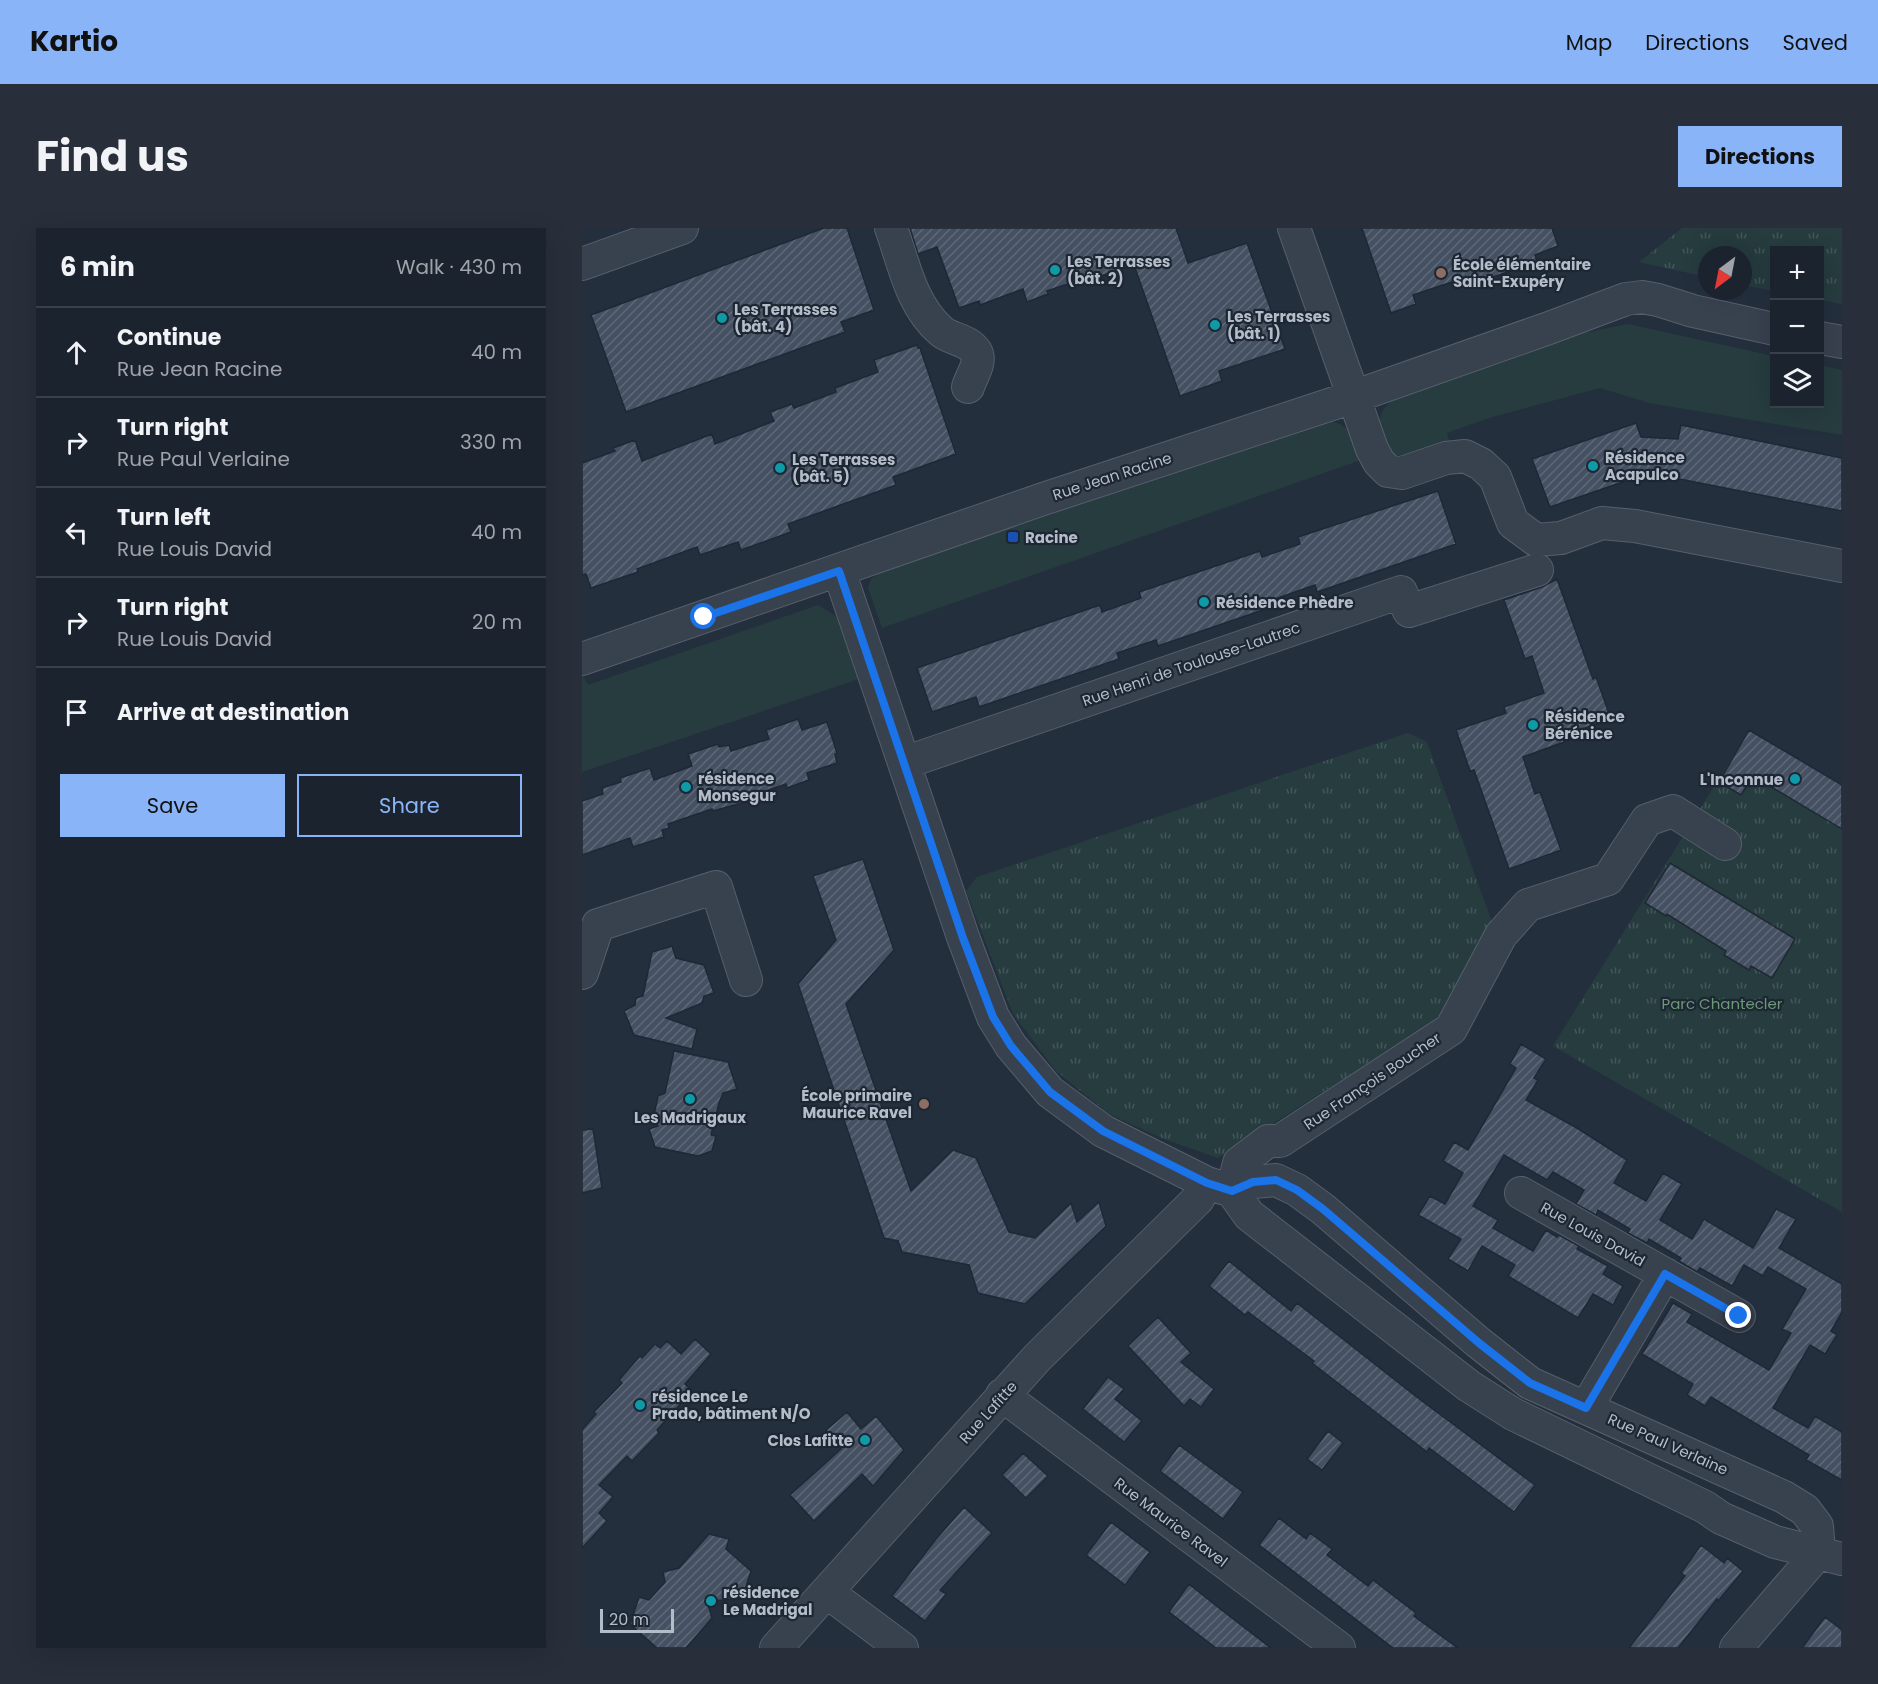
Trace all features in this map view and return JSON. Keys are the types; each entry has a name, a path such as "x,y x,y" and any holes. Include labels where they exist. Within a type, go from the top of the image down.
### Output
{"street":[{"path":"582,264 682,228"},
{"path":"891,228 918,305 943,333 960,339 975,351 978,360 968,387"},
{"path":"1294,228 1372,449 1379,462 1388,471 1402,473 1446,458 1465,456 1481,464 1495,477 1513,523 1536,540 1561,538 1602,523 1635,526 1842,566"},
{"name":"Rue Jean Racine","path":"582,659 1043,499 1353,397 1549,328 1626,298 1642,297 1658,300 1692,312 1770,328"},
{"path":"1824,339 1842,342"},
{"name":"Rue Henri de Toulouse-Lautrec","path":"904,763 1401,592 1409,611 1537,570"},
{"path":"839,571 963,938 993,1017 1011,1046 1050,1092 1103,1131 1220,1187 1249,1215 1469,1386 1513,1414 1705,1507 1721,1518 1775,1542 1831,1556"},
{"name":"Rue François Boucher","path":"1220,1187 1239,1163 1268,1141 1280,1141 1451,1029 1501,935 1527,905 1608,879 1647,820 1673,811 1725,844"},
{"path":"582,973 598,925 716,887 746,980"},
{"path":"1220,1187 1276,1180 1280,1141"},
{"name":"Rue Paul Verlaine","path":"1276,1180 1297,1190 1323,1209 1479,1343 1530,1383 1784,1497 1805,1510 1817,1526 1831,1556"},
{"name":"Rue Lafitte","path":"776,1648 1061,1332 1198,1198 1220,1187"},
{"name":"Rue Louis David","path":"1521,1193 1739,1316"},
{"path":"1298,1252 1293,1236 1296,1220 1302,1212 1311,1207 1323,1209"},
{"path":"1586,1408 1665,1274"},
{"name":"Rue Maurice Ravel","path":"1002,1395 1339,1648"},
{"path":"1736,1648 1831,1556"},
{"path":"828,1592 902,1648"}],"green space":[{"path":"1682,228 1842,228 1842,304 1824,301 1824,246 1770,246 1770,290 1752,287 1752,246 1698,246 1698,275 1639,262"},
{"path":"1628,324 1770,355 1770,408 1824,408 1824,366 1842,370 1842,435 1649,403 1600,388 1489,418 1447,433 1450,446 1404,462 1387,453 1380,429 1381,416 1383,410 1397,398 1586,327 1589,332"},
{"path":"1327,421 1335,422 1347,429 1354,439 1361,460 882,628 868,588 871,579 880,573 970,540"},
{"path":"818,605 836,616 859,679 582,772 582,673 588,685"},
{"name":"Parc Chantecler","path":"1749,730 1842,785 1842,1212 1553,1046"},
{"path":"1408,733 1427,742 1493,925 1439,1019 1218,1158 1164,1139 1109,1114 1056,1071 1013,1014 966,891 977,877"}],"building":[{"name":"Les Terrasses (bât. 4)","path":"824,228 847,228 874,310 841,322 845,332 626,412 591,315"},
{"path":"910,228 1176,228 1188,263 1247,243 1285,349 1219,371 1222,381 1180,396 1134,265 1047,291 1048,294 1027,302 1023,289 980,305 979,301 959,308 937,247 918,254"},
{"name":"École élémentaire Saint-Exupéry","path":"1362,228 1552,228 1558,246 1535,255 1537,262 1464,287 1461,279 1413,295 1416,304 1391,313"},
{"name":"Les Terrasses (bât. 5)","path":"917,345 920,348 956,454 893,477 896,485 788,524 791,532 741,550 738,542 700,555 697,547 637,569 638,572 591,588 586,574 582,575 582,463 615,451 613,448 635,440 642,461 712,434 715,444 774,421 770,412 792,404 794,408 836,392 835,388 878,372 874,360"},
{"path":"1636,423 1641,437 1678,439 1681,425 1842,458 1842,511 1649,473 1550,507 1532,459"},
{"name":"Résidence Phèdre","path":"1438,491 1456,544 1317,592 1315,585 1275,599 1277,605 1158,646 1156,640 1117,653 1119,659 979,707 976,697 932,712 917,668 1100,605 1102,612 1141,598 1139,592 1260,551 1262,557 1300,544 1298,537"},
{"name":"Résidence Bérénice","path":"1557,579 1593,679 1596,677 1611,719 1562,736 1564,742 1523,757 1535,794 1540,792 1561,850 1509,869 1474,770 1470,771 1456,730 1506,713 1504,707 1544,693 1532,656 1525,659 1504,600 1542,587"},
{"name":"résidence Monsegur","path":"798,719 802,730 827,722 837,753 835,754 837,763 807,773 809,780 787,788 786,784 748,797 749,801 713,811 712,809 668,824 669,828 662,830 664,837 633,847 630,838 582,855 582,801 603,794 602,788 621,782 620,778 650,768 654,780 692,766 688,754 718,744 719,747 729,745 731,751 769,739 766,730"},
{"name":"L'Inconnue","path":"1749,730 1842,785 1842,829 1753,776 1741,795 1719,782"},
{"path":"863,859 894,950 846,1004 911,1191 953,1150 976,1158 1009,1232 1035,1238 1071,1203 1077,1222 1099,1202 1106,1226 1025,1304 978,1293 969,1265 902,1252 898,1241 884,1238 798,984 836,940 813,876"},
{"path":"1670,863 1795,939 1772,978 1751,966 1749,970 1724,955 1726,951 1645,903"},
{"path":"672,946 676,958 704,965 714,993 704,996 702,1003 666,1018 697,1029 692,1049 634,1035 624,1011 635,1005 636,998 643,996 652,952"},
{"path":"1521,1044 1546,1059 1534,1078 1538,1080 1526,1100 1577,1128 1627,1160 1614,1183 1646,1201 1663,1173 1682,1184 1660,1220 1692,1239 1704,1219 1753,1248 1776,1209 1796,1219 1779,1248 1842,1284 1842,1312 1831,1331 1837,1335 1825,1354 1810,1345 1773,1408 1808,1428 1815,1416 1842,1432 1842,1480 1806,1460 1809,1455 1711,1397 1705,1406 1687,1395 1693,1384 1642,1354 1673,1303 1692,1314 1687,1322 1769,1370 1791,1333 1782,1329 1806,1289 1768,1267 1763,1276 1744,1265 1732,1286 1700,1268 1697,1272 1679,1261 1681,1258 1649,1239 1647,1243 1628,1233 1630,1229 1598,1210 1596,1215 1576,1204 1584,1190 1553,1172 1547,1180 1504,1155 1473,1206 1498,1220 1493,1228 1533,1251 1546,1230 1579,1246 1577,1249 1608,1266 1603,1274 1623,1286 1613,1305 1593,1294 1578,1318 1508,1276 1515,1265 1482,1246 1468,1271 1448,1259 1461,1239 1418,1215 1430,1196 1445,1204 1463,1173 1443,1161 1454,1142 1468,1150 1516,1068 1510,1064"},
{"name":"Les Madrigaux","path":"674,1051 728,1062 737,1089 723,1093 711,1135 716,1136 712,1151 698,1156 655,1147 649,1129 658,1126 653,1120 658,1096 665,1093"},
{"path":"593,1129 602,1188 582,1193 582,1130"},
{"path":"1229,1261 1291,1311 1297,1303 1418,1398 1535,1485 1514,1512 1429,1448 1427,1452 1312,1363 1314,1361 1248,1312 1245,1315 1209,1286"},
{"path":"1158,1317 1191,1353 1181,1362 1214,1389 1201,1407 1190,1399 1184,1406 1128,1346"},
{"name":"résidence Le Prado, bâtiment N/O","path":"695,1339 711,1354 685,1384 690,1389 684,1396 686,1398 657,1430 659,1433 632,1461 627,1456 599,1485 613,1497 599,1513 607,1521 582,1548 582,1430 596,1414 594,1412 622,1383 619,1380 640,1356 642,1358 655,1344 660,1348 667,1341 681,1354"},
{"path":"1108,1377 1124,1389 1115,1399 1142,1421 1124,1442 1083,1409"},
{"path":"847,1412 861,1429 876,1416 904,1450 873,1486 862,1474 814,1521 790,1495 841,1449 826,1430"},
{"path":"1328,1431 1343,1443 1322,1470 1307,1459"},
{"path":"1179,1445 1243,1492 1223,1519 1160,1471"},
{"path":"1023,1453 1048,1476 1026,1498 1002,1475"},
{"path":"964,1507 992,1533 940,1590 946,1594 925,1621 892,1596"},
{"path":"1279,1518 1306,1539 1310,1533 1332,1549 1327,1555 1368,1586 1373,1580 1416,1613 1414,1616 1458,1648 1393,1648 1259,1545"},
{"path":"1111,1522 1150,1552 1125,1585 1086,1555"},
{"path":"709,1534 729,1539 726,1549 751,1571 742,1599 707,1601 712,1618 686,1648 657,1648 630,1624 639,1597 649,1600 665,1582 663,1572 679,1568"},
{"path":"1701,1545 1724,1563 1727,1558 1743,1571 1718,1601 1717,1599 1678,1648 1629,1648 1685,1576 1681,1573"},
{"path":"1189,1584 1271,1648 1216,1648 1169,1612"},
{"path":"1825,1617 1842,1630 1842,1648 1802,1648"}],"place":[{"name":"Les Terrasses (bât. 2)","path":"1055,270"},
{"name":"École élémentaire Saint-Exupéry","path":"1441,273"},
{"name":"Les Terrasses (bât. 4)","path":"722,318"},
{"name":"Les Terrasses (bât. 1)","path":"1215,325"},
{"name":"Résidence Acapulco","path":"1593,466"},
{"name":"Les Terrasses (bât. 5)","path":"780,468"},
{"name":"Racine","path":"1013,537"},
{"name":"Résidence Phèdre","path":"1204,602"},
{"name":"Résidence Bérénice","path":"1533,725"},
{"name":"L'Inconnue","path":"1795,779"},
{"name":"résidence Monsegur","path":"686,787"},
{"name":"Les Madrigaux","path":"690,1099"},
{"name":"École primaire Maurice Ravel","path":"924,1104"},
{"name":"résidence Le Prado, bâtiment N/O","path":"640,1405"},
{"name":"Clos Lafitte","path":"865,1440"},
{"name":"résidence Le Madrigal","path":"711,1601"}],"route":[{"path":"704,617 839,571 963,938 993,1017 1011,1046 1050,1092 1103,1131 1207,1183 1232,1191 1253,1182 1276,1180 1297,1190 1323,1209 1479,1343 1530,1383 1586,1408 1665,1274 1739,1316"}]}
